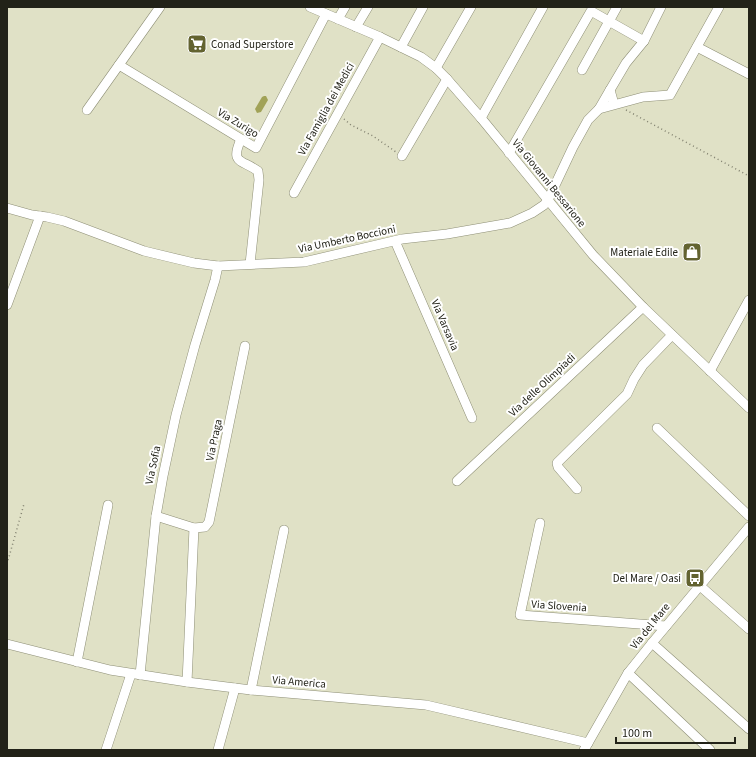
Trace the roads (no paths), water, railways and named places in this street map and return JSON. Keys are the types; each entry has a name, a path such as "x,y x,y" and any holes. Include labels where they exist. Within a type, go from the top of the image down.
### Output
{"street":[{"path":"86,110 160,7"},
{"name":"Via Giovanni Bessarione","path":"310,7 380,36 421,57 436,68 481,118 593,255 643,307 749,408"},
{"path":"338,19 345,7"},
{"path":"356,27 368,7"},
{"path":"401,47 424,7"},
{"path":"436,68 471,7"},
{"path":"481,118 543,7"},
{"path":"582,70 617,7"},
{"path":"548,200 573,147 588,120 599,109 626,63 644,41 662,7"},
{"path":"599,109 643,97 670,95 719,7"},
{"path":"509,153 591,11 644,41"},
{"name":"Via Zurigo","path":"119,65 256,148 326,14"},
{"name":"Via Famiglia dei Medici","path":"294,193 380,36"},
{"path":"697,47 749,74"},
{"path":"402,156 447,79"},
{"path":"610,90 614,104"},
{"path":"241,139 237,150 237,157 240,163 258,171 250,264"},
{"name":"Via Umberto Boccioni","path":"7,208 32,215 64,221 144,251 194,263 218,266 304,262 395,241 510,223 532,213 544,205 548,200"},
{"path":"7,305 40,216"},
{"name":"Via Varsavia","path":"395,241 472,418"},
{"name":"Via Sofia","path":"140,675 156,516 163,476 176,415 218,266"},
{"path":"710,371 749,300"},
{"name":"Via delle Olimpiadi","path":"457,481 643,307"},
{"path":"577,489 558,467 557,463 627,394 634,379 643,366 672,335"},
{"name":"Via Praga","path":"194,528 205,527 209,522 245,346"},
{"path":"657,428 749,516"},
{"path":"77,662 108,505"},
{"path":"156,516 194,528 187,682"},
{"name":"Via Slovenia","path":"540,523 520,615 666,626"},
{"name":"Via del Mare","path":"586,746 628,673 699,585 749,527"},
{"path":"251,690 284,530"},
{"path":"699,585 749,629"},
{"path":"652,643 749,729"},
{"name":"Via America","path":"7,644 131,674 251,690 426,705 586,746"},
{"path":"628,673 710,750"},
{"path":"106,750 131,674"},
{"path":"218,750 235,688"}],"place":[{"name":"Conad Superstore","path":"197,44"},
{"name":"Materiale Edile","path":"692,252"},
{"name":"Del Mare / Oasi","path":"695,578"}]}
